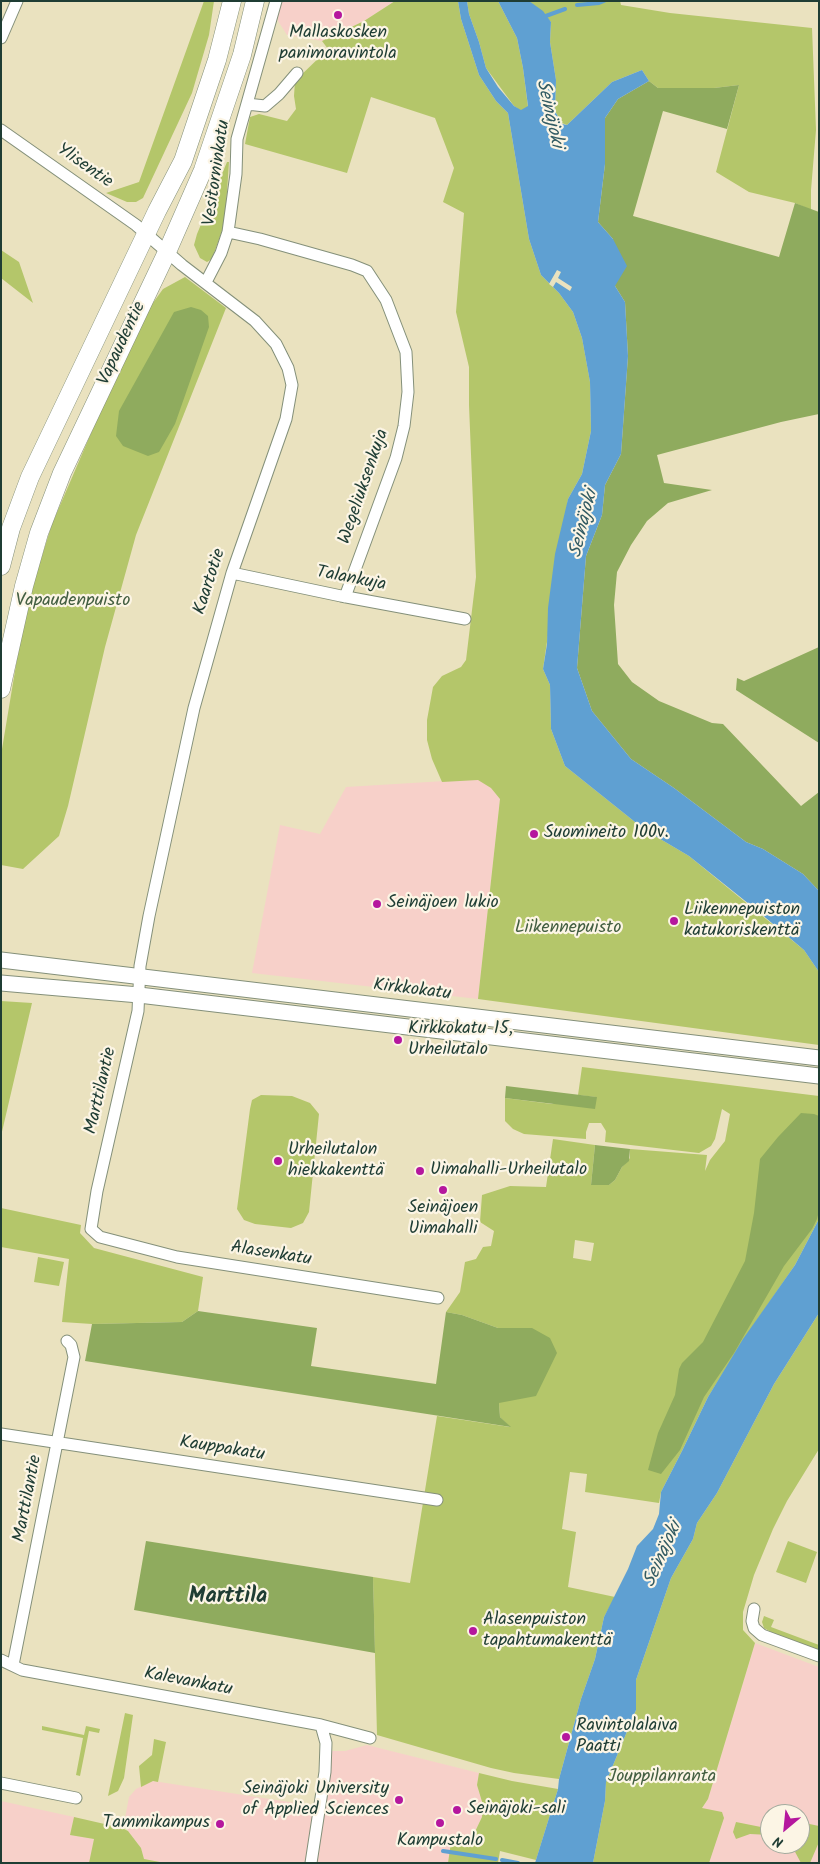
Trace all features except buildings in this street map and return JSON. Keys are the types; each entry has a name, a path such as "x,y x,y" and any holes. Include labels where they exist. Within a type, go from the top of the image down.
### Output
{"main road":[{"name":"Vapaudentie","path":"1,566 11,528 30,477 183,160 217,60 232,1"},
{"name":"Vapaudentie","path":"1,689 24,586 39,534 59,480 167,252 203,170 242,55 255,1"},
{"name":"Kirkkokatu","path":"1,960 819,1058"},
{"name":"Kirkkokatu","path":"1,983 139,995 819,1076"}],"street":[{"path":"1,38 17,1"},
{"name":"Vesitorninkatu","path":"206,282 221,253 228,232 236,174 237,140 275,5"},
{"path":"247,104 265,106 279,94 297,73"},
{"name":"Ylisentie","path":"1,130 147,234 167,252"},
{"name":"Wegeliuksenkuja","path":"228,232 343,262 367,271 386,300 406,352 408,392 404,426 396,458 345,596"},
{"name":"Kaartotie","path":"140,977 151,907 194,708 232,573 286,418 292,385 288,368 276,344 255,321 167,252"},
{"name":"Talankuja","path":"232,573 465,619"},
{"name":"Marttilantie","path":"100,1237 91,1229 90,1224 138,1011 140,977"},
{"name":"Alasenkatu","path":"100,1237 177,1257 215,1264 438,1298"},
{"name":"Marttilantie","path":"13,1665 74,1357 71,1345 67,1341"},
{"name":"Kauppakatu","path":"1,1434 437,1500"},
{"path":"754,1609 752,1621 754,1628 762,1635 819,1656"},
{"name":"Kalevankatu","path":"1,1660 22,1670 322,1726 370,1738"},
{"path":"311,1863 325,1772 326,1743 322,1726"},
{"path":"1,1783 76,1798"}],"shaded area":[{"path":"279,1 395,1 364,21 322,41 287,35 278,21"},
{"name":"Seinäjoen lukio","path":"478,779 491,788 500,799 478,999 252,973 280,825 320,834 346,787"},
{"path":"755,1643 819,1667 819,1863 681,1863 702,1809 708,1799"},
{"path":"367,1745 479,1773 477,1785 483,1805 482,1817 472,1838 466,1845 451,1842 448,1863 165,1863 144,1859 141,1848 128,1831 125,1818 129,1797 136,1789 153,1781 315,1806 330,1751 345,1751"},
{"path":"1,1801 74,1817 70,1835 94,1839 89,1863 1,1863"}],"green space":[{"path":"204,1 214,1 209,35 192,93 143,198 136,202 127,202 106,193 139,182"},
{"name":"Liikennepuisto","path":"395,1 458,1 461,19 479,75 496,101 508,113 529,239 541,275 559,293 573,312 582,338 590,382 591,431 582,474 568,499 543,669 550,685 551,729 565,766 645,830 689,856 804,950 819,972 819,1045 478,999 500,799 491,788 478,780 442,782 432,759 427,740 427,720 433,687 442,676 461,667 466,660 476,577 469,367 456,312 464,213 443,202 454,168 435,118 371,97 347,173 245,144 250,117 259,114 287,121 296,109 294,96 295,81 328,49 322,41 364,21"},
{"path":"467,1 498,1 517,38 528,107 521,111 514,106 486,68 469,14"},
{"path":"529,1 620,1 621,5 670,13 812,28 816,130 811,210 795,203 749,192 716,172 739,85 714,88 658,88 649,81 642,70 612,82 567,125 562,123 555,111 556,80 550,42 551,22"},
{"path":"649,81 658,88 714,88 739,85 727,129 663,111 633,216 779,257 795,203 819,212 819,414 781,422 657,455 664,483 712,490 668,503 647,521 631,545 617,572 614,605 618,664 632,682 659,701 712,723 723,724 801,806 819,792 819,891 803,874 763,849 746,842 674,788 631,759 592,711 577,668 586,556 602,515 605,485 621,454 628,356 625,302 615,286 613,239 598,222 605,164 605,118 618,99"},
{"path":"227,162 229,162 226,207 222,231 212,259 207,262 200,258 194,245"},
{"path":"1,250 19,262 33,303 1,278"},
{"name":"Vapaudenpuisto","path":"185,277 226,308 136,535 105,647 68,806 59,836 23,869 1,865 1,755 17,659 31,591 52,524 98,417 150,307 163,289"},
{"path":"191,307 201,310 208,316 209,327 175,424 159,452 148,456 123,446 116,436 119,411 174,312"},
{"path":"819,647 819,743 736,690 737,678 744,681"},
{"path":"1,1001 32,1003 1,1136"},
{"path":"582,1067 819,1096 819,1219 795,1265 744,1339 708,1397 661,1492 659,1503 585,1492 587,1474 570,1472 562,1529 576,1532 568,1587 615,1597 604,1617 595,1659 581,1699 559,1779 491,1768 377,1735 373,1577 410,1583 437,1416 510,1427 500,1417 499,1403 532,1328 498,1328 462,1315 446,1312 460,1292 465,1262 476,1259 483,1247 491,1246 494,1231 480,1222 482,1195 510,1186 546,1187 553,1139 595,1145 591,1185 609,1185 615,1180 622,1167 630,1158 630,1149 707,1155 705,1171 710,1160 725,1141 730,1114 722,1109 715,1139 711,1146 699,1153 605,1142 606,1131 601,1123 589,1123 586,1139 524,1134 513,1129 505,1121 505,1098 552,1104 596,1097 578,1095","holes":["575,1240 594,1243 591,1261 573,1258"]},
{"path":"506,1086 597,1097 595,1109 505,1098"},
{"name":"Urheilutalon hiekkakenttä","path":"261,1095 292,1096 310,1103 319,1114 309,1212 303,1223 291,1228 255,1224 244,1220 237,1209 250,1109 252,1100"},
{"path":"801,1113 819,1116 819,1211 817,1219 812,1229 784,1266 734,1353 704,1397 680,1450 661,1474 648,1470 658,1433 675,1395 679,1369 682,1363 703,1342 745,1261 754,1213 760,1159"},
{"path":"595,1145 630,1149 629,1161 622,1167 615,1180 609,1185 591,1185"},
{"path":"1,1208 81,1225 80,1233 94,1248 203,1277 198,1311 182,1322 92,1324 62,1322 69,1259 1,1247"},
{"path":"38,1257 64,1262 59,1286 34,1282"},
{"path":"198,1311 317,1328 311,1366 436,1384 446,1312 462,1315 498,1328 532,1328 550,1338 557,1353 536,1396 499,1403 500,1417 511,1427 85,1361 92,1324 182,1322"},
{"name":"Jouppilanranta","path":"819,1313 819,1449 787,1501 773,1529 754,1575 743,1612 743,1630 755,1643 708,1799 702,1808 722,1812 724,1818 709,1863 593,1863 605,1801 606,1782 636,1710 636,1680 671,1578 693,1539 697,1523 717,1493 774,1384"},
{"path":"146,1541 373,1577 375,1653 134,1610"},
{"path":"788,1541 817,1552 806,1583 776,1572"},
{"path":"764,1616 774,1620 771,1627 819,1645 819,1650 764,1628 762,1622"},
{"path":"125,1713 133,1715 124,1778 118,1791 108,1796"},
{"path":"42,1726 84,1735 86,1726 100,1729 99,1733 89,1731 80,1776 76,1775 83,1738 42,1730"},
{"path":"154,1739 166,1742 158,1782 153,1781 141,1787 139,1766 152,1755"},
{"path":"479,1773 558,1789 536,1860 500,1851 498,1863 448,1863 451,1842 466,1844 472,1838 482,1817 483,1805 477,1785"},
{"path":"74,1817 128,1831 141,1848 144,1859 165,1863 89,1863 94,1839 70,1835"},
{"path":"736,1822 760,1827 760,1834 750,1834 736,1839 733,1832"},
{"path":"810,1824 819,1826 819,1842 810,1863 801,1863 796,1854 810,1854"}],"water":[{"name":"Seinäjoki","path":"458,1 467,1 469,14 486,68 498,87 514,106 521,110 528,106 517,38 498,1 529,1 543,11 551,22 550,42 556,80 555,111 562,124 567,125 612,82 642,70 649,81 618,99 605,118 605,164 598,222 613,239 627,266 615,286 625,302 628,356 621,454 605,485 602,515 586,556 577,668 592,711 631,759 674,788 746,842 763,849 803,874 819,891 819,972 804,950 754,908 689,856 645,830 565,766 551,729 550,685 543,669 547,644 548,608 555,554 568,499 582,474 591,431 590,382 582,338 573,312 559,293 541,275 529,239 508,113 496,101 479,75 461,19"},
{"name":"Seinäjoki","path":"819,1219 819,1313 774,1384 717,1493 697,1523 693,1539 671,1578 636,1680 636,1710 606,1782 605,1801 593,1863 535,1863 558,1789 559,1779 581,1699 595,1659 604,1617 628,1569 637,1546 653,1529 659,1514 661,1492 708,1397 743,1339 795,1265"}],"pier":[{"path":"557,270 561,272 558,278 572,287 570,291 556,282 553,287 549,284"}],"waterway":[{"path":"577,5 604,1"},
{"path":"543,17 565,9"},
{"path":"443,1851 496,1859"},
{"path":"502,1860 518,1863"}],"place":[{"name":"Mallaskosken panimoravintola","path":"338,15"},
{"name":"Suomineito 100v.","path":"534,834"},
{"name":"Seinäjoen lukio","path":"377,904"},
{"name":"Liikennepuiston katukoriskenttä","path":"674,921"},
{"name":"Kirkkokatu 15, Urheilutalo","path":"398,1040"},
{"name":"Urheilutalon hiekkakenttä","path":"278,1161"},
{"name":"Uimahalli-Urheilutalo","path":"420,1171"},
{"name":"Seinäjoen Uimahalli","path":"443,1190"},
{"name":"Alasenpuiston tapahtumakenttä","path":"473,1631"},
{"name":"Ravintolalaiva Paatti","path":"566,1737"},
{"name":"Seinäjoki University of Applied Sciences","path":"399,1800"},
{"name":"Seinäjoki-sali","path":"457,1810"},
{"name":"Kampustalo","path":"440,1823"},
{"name":"Tammikampus","path":"220,1824"}],"district":[{"name":"Marttila","path":"228,1598"}]}
